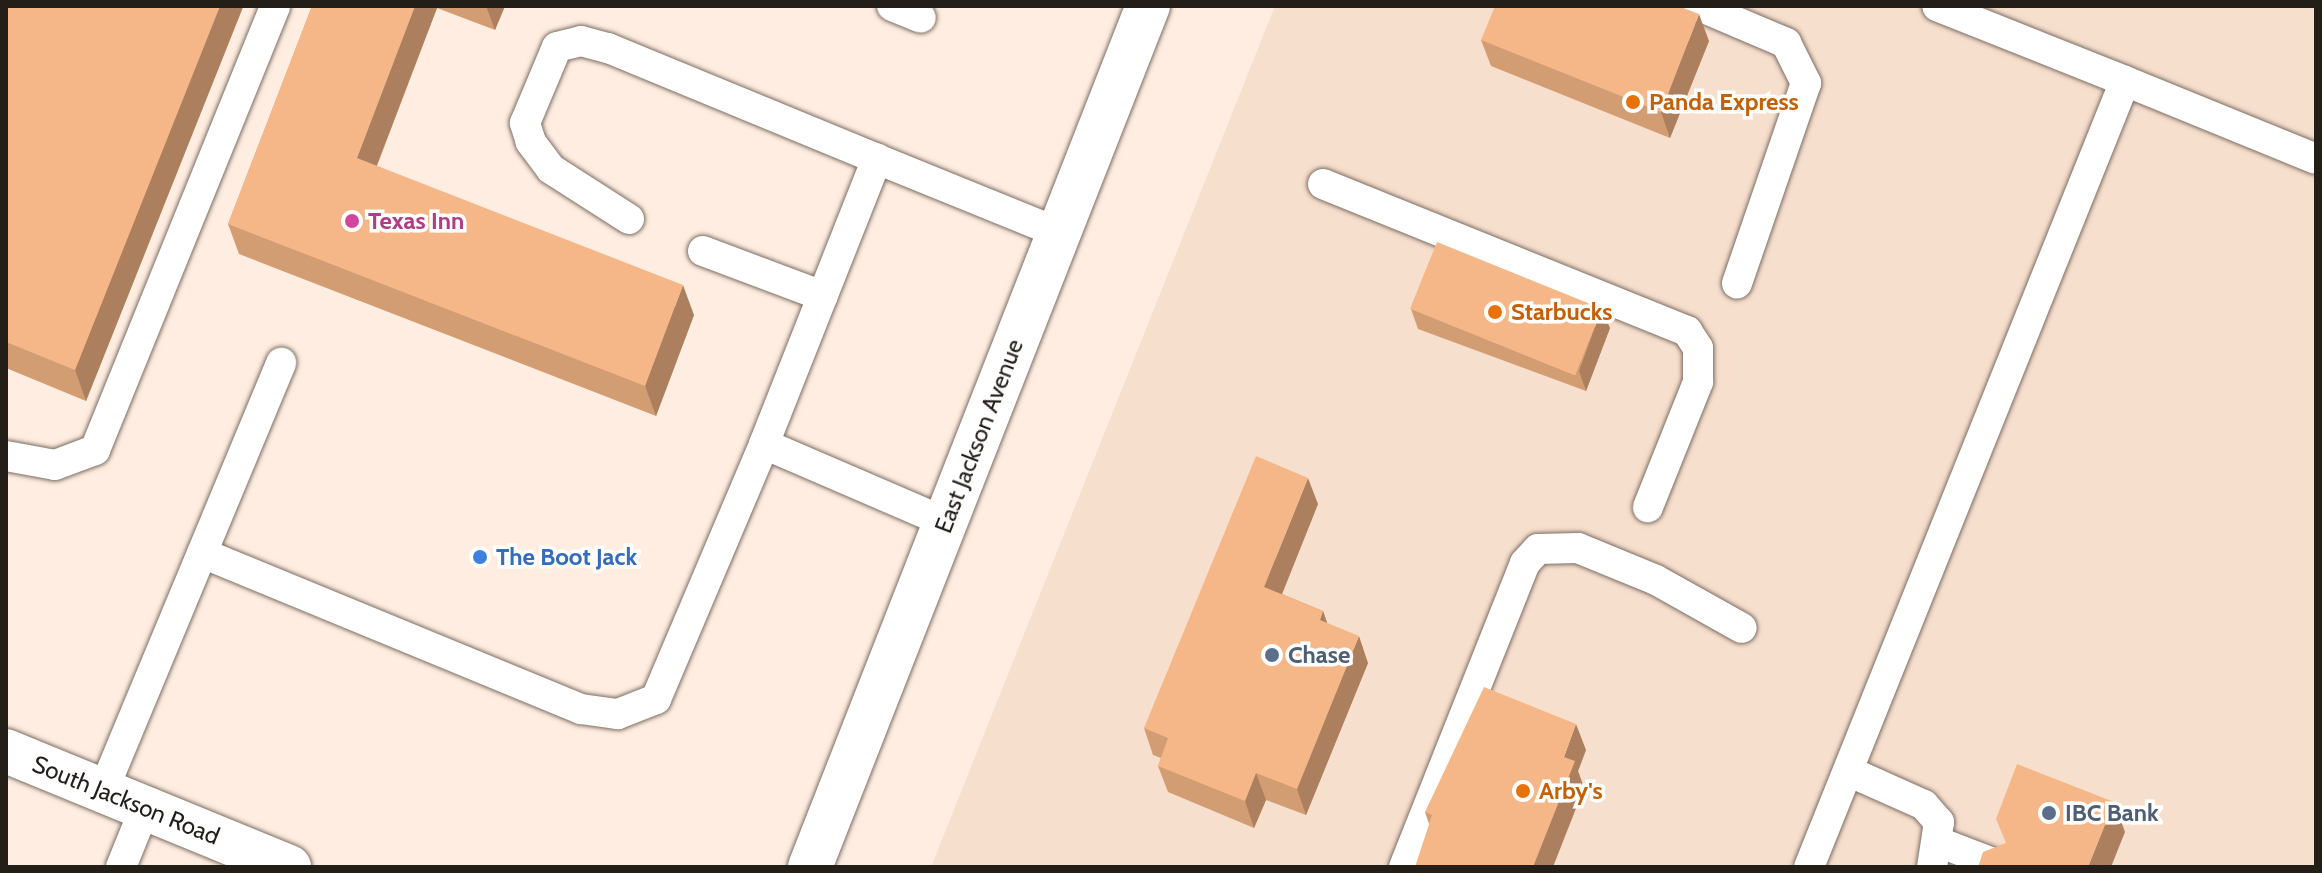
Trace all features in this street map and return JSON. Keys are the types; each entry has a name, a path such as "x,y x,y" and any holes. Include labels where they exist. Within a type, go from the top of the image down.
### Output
{"street":[{"name":"East Jackson Avenue","path":"810,867 1148,6"},
{"name":"South Jackson Road","path":"6,751 289,867"}],"lane":[{"path":"892,6 921,18"},
{"path":"1699,6 1786,43 1806,83 1737,283"},
{"path":"1937,6 2316,159"},
{"path":"6,456 55,465 95,450 269,8"},
{"path":"629,219 551,169 531,142 525,123 557,47 581,41 608,48 1059,233"},
{"path":"1809,867 2125,81"},
{"path":"202,553 581,709 618,714 656,699 764,444 877,159"},
{"path":"1323,184 1687,331 1698,348 1698,382 1648,507"},
{"path":"703,251 823,296"},
{"path":"103,791 281,363"},
{"path":"764,444 945,522"},
{"path":"1404,867 1525,563 1538,549 1578,548 1656,580 1742,628"},
{"path":"1848,771 1924,805 1939,822 1937,855 2001,866"},
{"path":"121,867 145,808"}],"shaded area":[{"path":"1275,6 2316,6 2316,867 931,867"}],"building":[{"path":"6,6 220,6 75,370 6,342"},
{"name":"Texas Inn","path":"312,6 415,6 357,158 683,285 645,386 228,224"},
{"name":"Panda Express","path":"1495,6 1678,6 1699,14 1661,112 1481,40"},
{"name":"Starbucks","path":"1437,242 1602,309 1575,375 1410,309"},
{"name":"Chase","path":"1256,456 1308,478 1264,587 1323,611 1320,620 1359,636 1297,789 1256,773 1245,801 1158,766 1168,738 1144,728"},
{"name":"Arby's","path":"1484,687 1576,724 1564,757 1575,761 1533,867 1415,867 1432,815 1425,812"},
{"path":"2017,764 2114,802 2088,867 1978,867 1983,852 2006,843 1996,819"}],"place":[{"name":"Panda Express","path":"1633,102"},
{"name":"Texas Inn","path":"352,221"},
{"name":"Starbucks","path":"1495,312"},
{"name":"The Boot Jack","path":"480,557"},
{"name":"Chase","path":"1272,655"},
{"name":"Arby's","path":"1523,791"},
{"name":"IBC Bank","path":"2049,813"}]}
